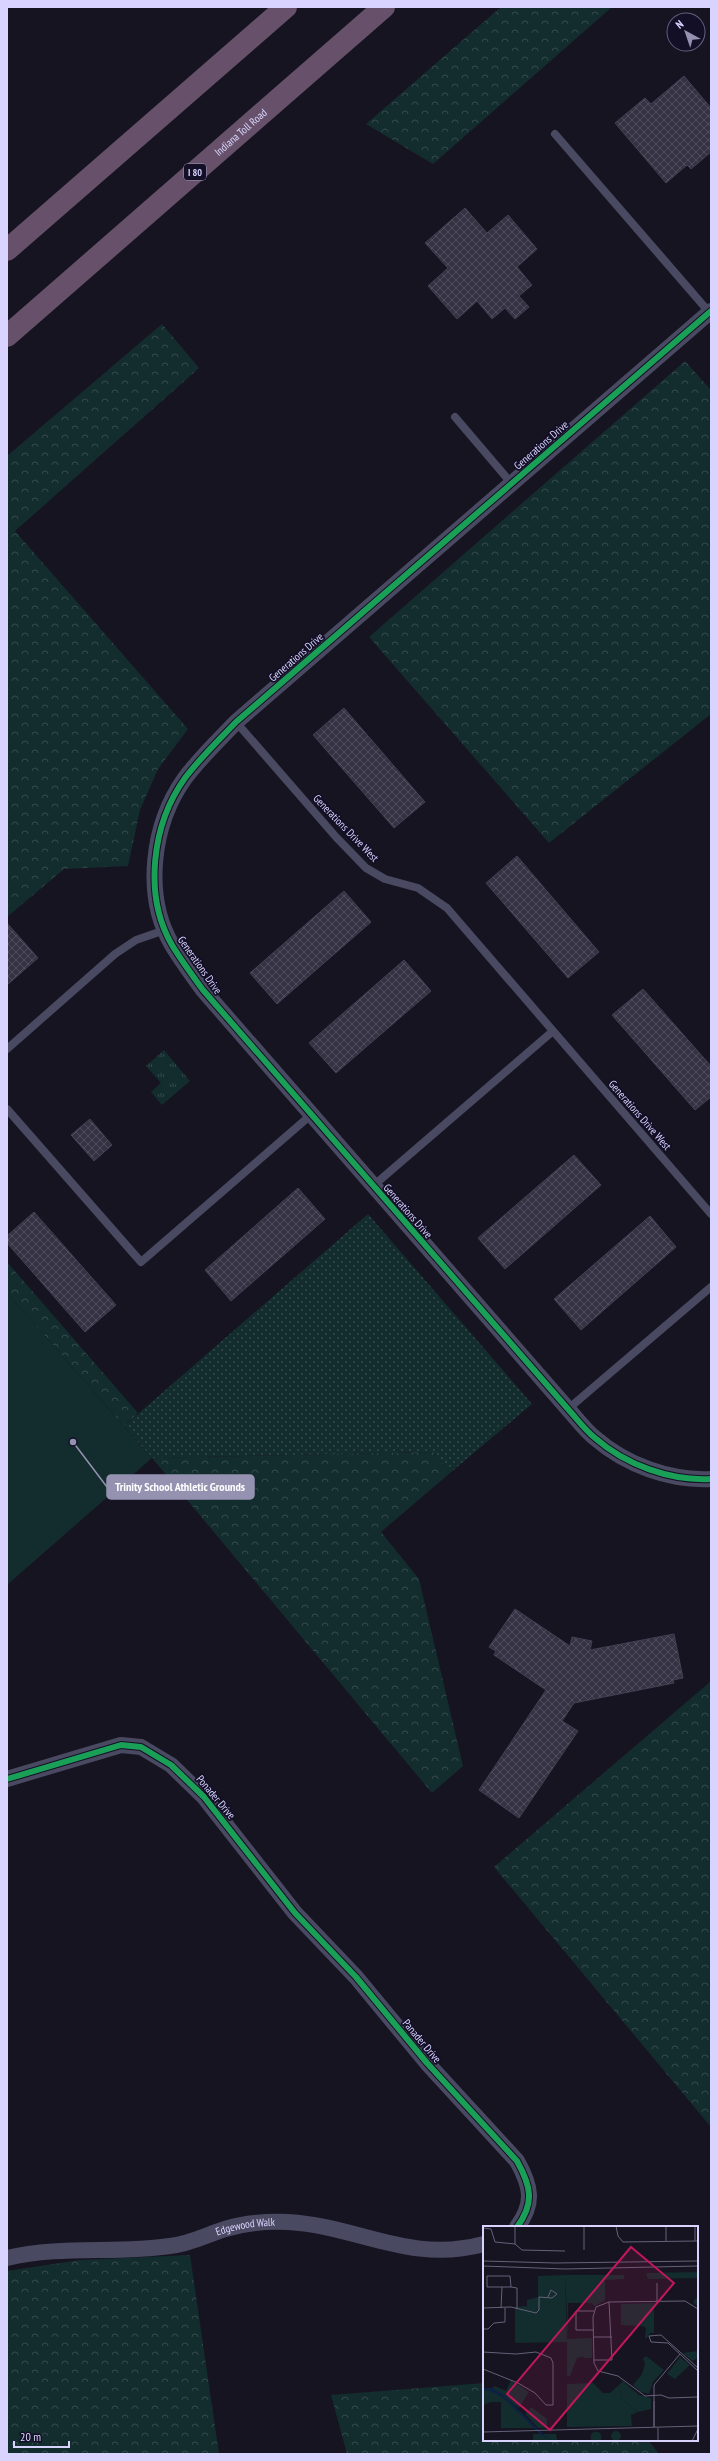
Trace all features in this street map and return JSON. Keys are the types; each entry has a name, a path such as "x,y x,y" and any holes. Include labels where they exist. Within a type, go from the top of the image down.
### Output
{"highway":[{"path":"7,250 286,7"},
{"name":"Indiana Toll Road","path":"7,336 384,7"}],"street":[{"name":"Generations Drive","path":"710,312 236,722 185,778 171,803 160,834 154,867 156,895 165,930 171,944 203,990 568,1409 595,1438 641,1467 670,1476 711,1479"},
{"name":"Ponader Drive","path":"7,1779 121,1745 141,1747 151,1751 188,1778 259,1865 295,1913 356,1977"},
{"name":"Panader Drive","path":"356,1977 427,2064 517,2161 525,2176 529,2191 528,2210 518,2226"},
{"name":"Edgewood Walk","path":"7,2258 56,2250 168,2247 188,2244 237,2225 263,2222 289,2222 339,2231 413,2249 433,2251 464,2250 483,2244"}],"lane":[{"path":"555,134 710,312"},
{"path":"455,417 512,484"},
{"name":"Generations Drive West","path":"236,722 336,837 366,868 385,879 418,888 447,908 711,1214"},
{"path":"7,1049 115,954 136,940 165,930"},
{"path":"373,1186 553,1031"},
{"path":"7,1109 141,1262 312,1114"},
{"path":"568,1409 711,1287"}],"green space":[{"path":"501,7 612,7 433,164 366,124"},
{"path":"162,324 199,368 15,531 188,729 158,769 140,810 128,866 64,869 7,917 7,456"},
{"path":"685,361 711,390 711,714 549,843 369,637"},
{"path":"164,1050 190,1081 162,1105 151,1092 161,1083 146,1066"},
{"path":"368,1214 532,1404 450,1473 433,1452 152,1458 124,1426"},
{"path":"7,1262 138,1413 124,1426 7,1293"},
{"path":"7,1293 152,1458 7,1585"},
{"path":"433,1452 450,1473 381,1532 419,1579 463,1766 432,1793 152,1458"},
{"path":"711,1681 711,2127 494,1867"},
{"path":"190,2255 219,2454 7,2454 7,2271 80,2260"},
{"path":"483,2383 483,2441 649,2441 659,2454 347,2454 331,2395"}],"building":[{"path":"684,76 711,108 711,152 691,169 687,165 666,183 615,123 645,98 651,104"},
{"path":"465,208 487,233 508,215 537,249 517,267 532,285 519,296 529,307 515,319 505,308 492,319 477,301 457,319 428,286 448,268 425,243"},
{"path":"344,708 425,802 394,828 313,735"},
{"path":"517,856 599,952 568,978 486,883"},
{"path":"344,891 371,922 277,1004 250,973"},
{"path":"7,923 38,958 7,985"},
{"path":"404,960 431,991 336,1073 309,1043"},
{"path":"643,989 711,1066 711,1097 695,1110 612,1015"},
{"path":"90,1119 112,1145 94,1161 71,1135"},
{"path":"574,1155 601,1185 505,1269 478,1238"},
{"path":"298,1188 325,1219 231,1301 205,1270"},
{"path":"34,1212 116,1305 85,1332 7,1243 7,1236"},
{"path":"650,1216 676,1247 581,1330 554,1299"},
{"path":"515,1609 570,1646 572,1637 592,1641 590,1650 674,1634 683,1678 673,1680 674,1683 574,1703 562,1721 578,1731 519,1818 479,1790 546,1690 494,1655 496,1651 489,1647"}],"cycle path":[{"path":"711,311 236,722 203,756 185,778 174,796 165,816 155,860 157,904 163,925 175,951 203,990 584,1428 607,1448 620,1456 649,1469 680,1477 711,1479"},
{"path":"7,1779 121,1745 141,1747 171,1765 204,1797 295,1913 356,1977 427,2063 517,2161 525,2178 529,2194 527,2210 518,2226"}],"place":[{"name":"Trinity School Athletic Grounds","path":"73,1442"}]}
